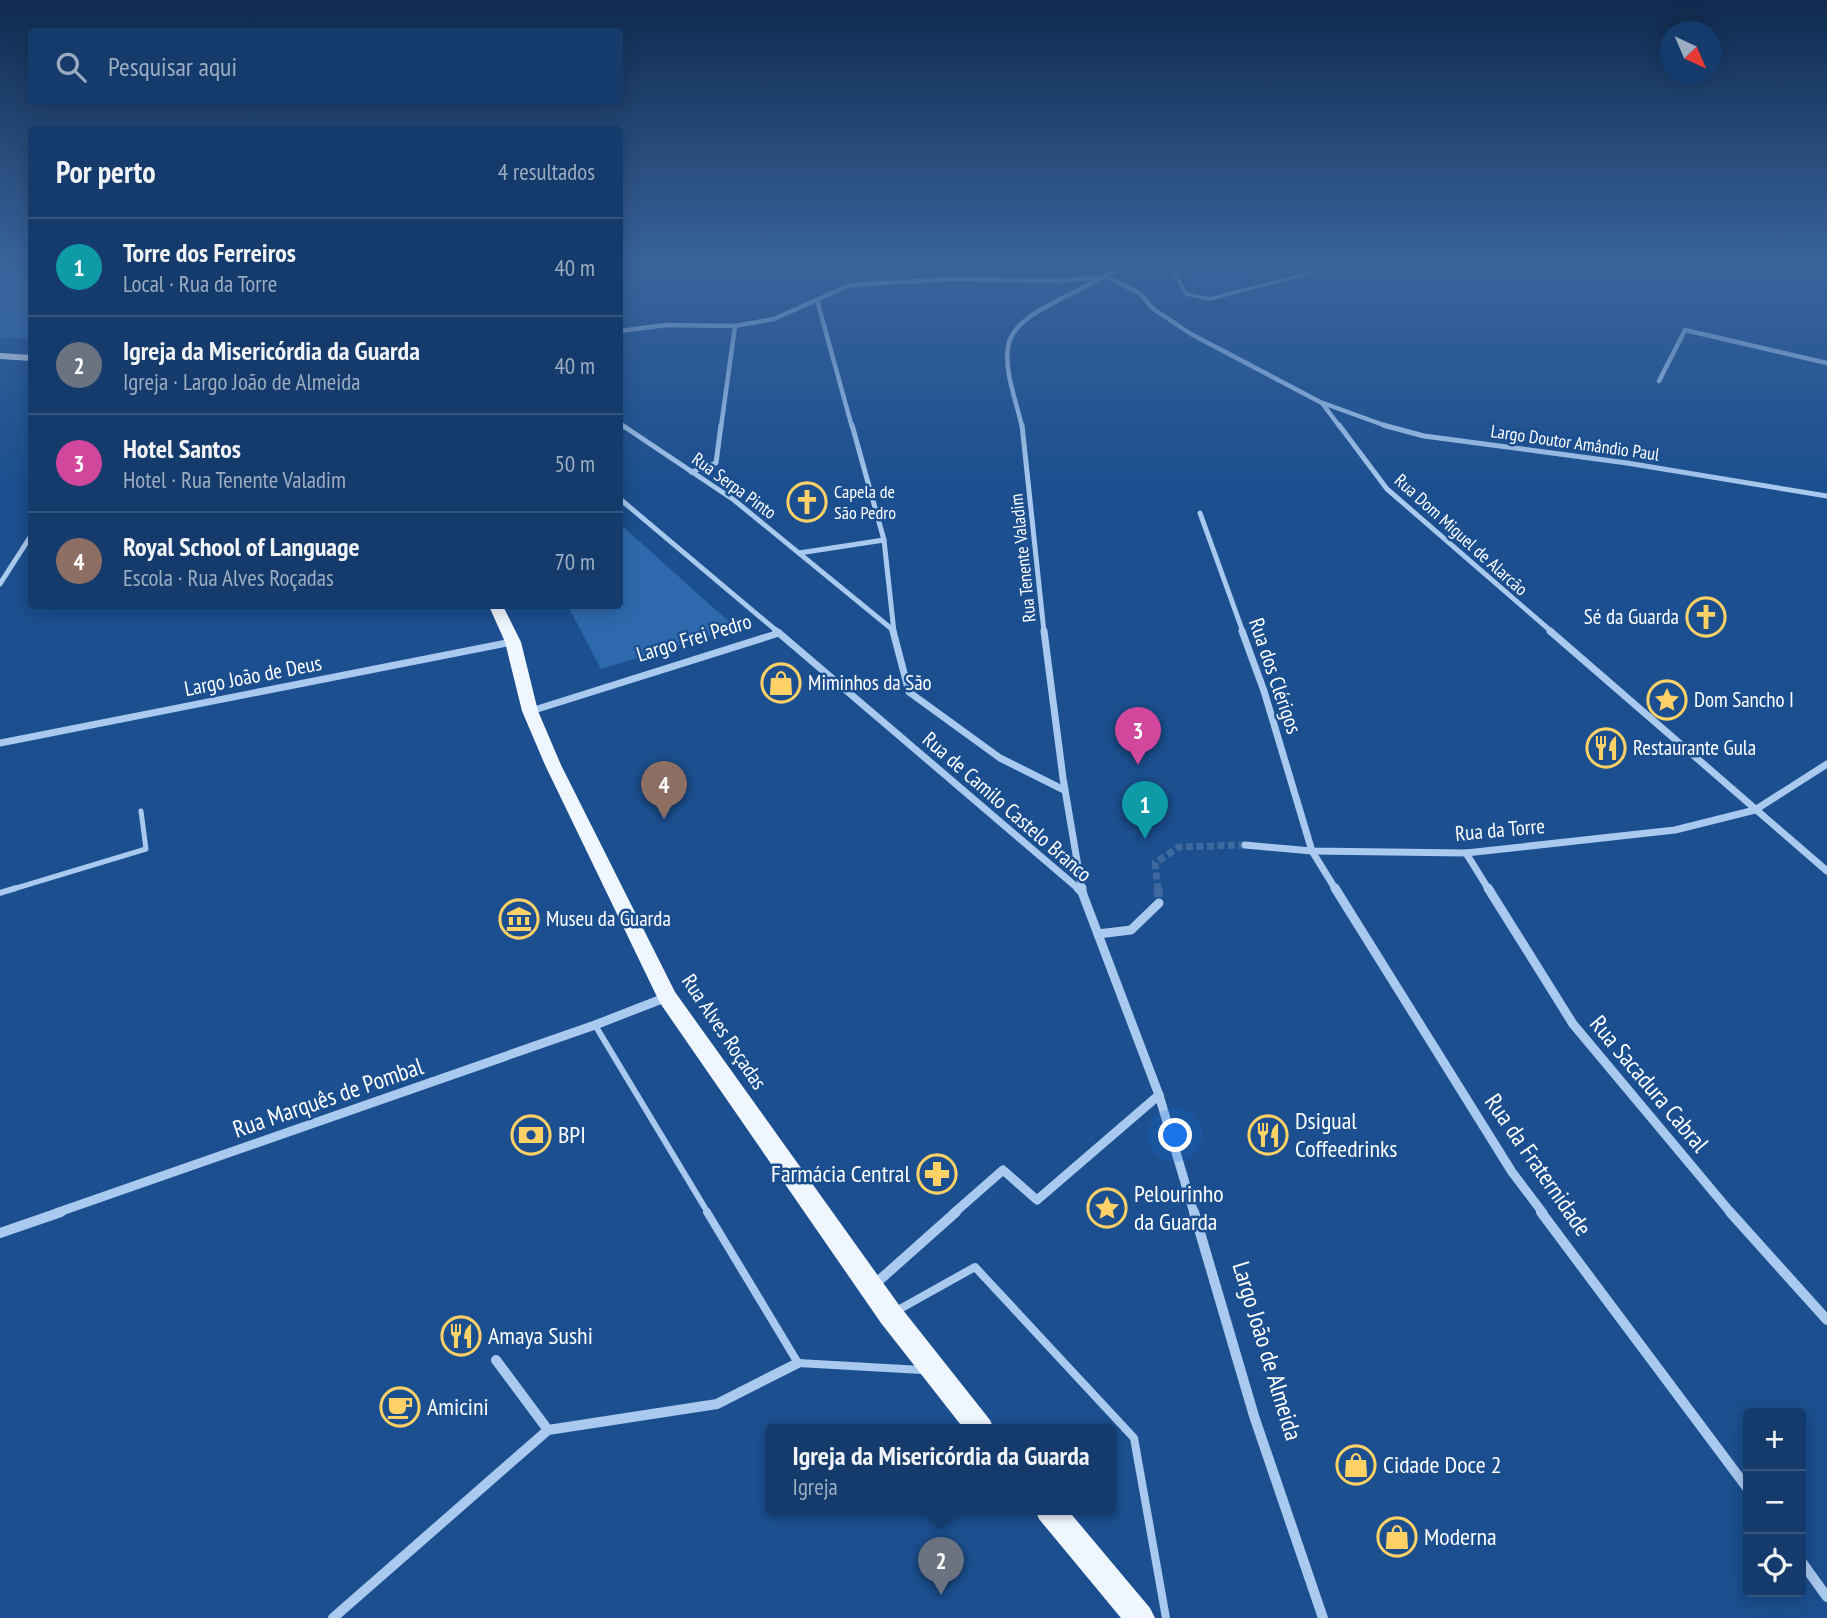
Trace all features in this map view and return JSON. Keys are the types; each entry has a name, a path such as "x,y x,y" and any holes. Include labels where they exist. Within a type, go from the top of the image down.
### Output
{"main road":[{"path":"0,356 28,358"},
{"path":"497,609 513,642 530,711"},
{"name":"Rua Alves Roçadas","path":"530,711 553,765 667,997 872,1286"},
{"path":"872,1286 933,1371 977,1424"},
{"path":"1054,1515 1140,1618"}],"street":[{"path":"691,472 716,463 733,338"},
{"path":"827,338 884,540 893,630 909,692 1000,758 1062,789"},
{"name":"Rua Tenente Valadim","path":"1011,338 1006,347 1023,424 1062,789 1082,892"},
{"name":"Rua Dom Miguel de Alarcão","path":"1198,338 1322,403 1387,489 1827,870"},
{"path":"1659,381 1681,338"},
{"path":"1717,338 1827,363"},
{"name":"Largo Doutor Amândio Paul","path":"1322,403 1375,423 1424,436 1626,463 1827,496"},
{"name":"Rua Serpa Pinto","path":"623,426 734,500 893,630"},
{"name":"Largo Frei Pedro","path":"623,502 779,633"},
{"name":"Rua dos Clérigos","path":"1199,513 1264,691 1312,851"},
{"path":"0,584 28,540"},
{"path":"799,553 884,540"},
{"name":"Largo Frei Pedro","path":"530,711 779,633"},
{"name":"Rua de Camilo Castelo Branco","path":"779,633 1082,892 1159,1095"},
{"name":"Largo João de Deus","path":"0,743 513,642"},
{"name":"Rua da Torre","path":"1245,845 1312,851 1466,853 1675,830 1755,810 1827,764"},
{"name":"Rua da Fraternidade","path":"1312,851 1512,1172 1743,1482"},
{"name":"Rua Sacadura Cabral","path":"1466,853 1573,1024 1747,1232 1827,1320"},
{"path":"1098,934 1131,930 1158,902"},
{"name":"Rua Marquês de Pombal","path":"0,1233 595,1025 667,997"},
{"path":"872,1286 1003,1170 1037,1200 1159,1095"},
{"name":"Largo João de Almeida","path":"1159,1095 1254,1416 1323,1618"},
{"path":"496,1360 548,1430"},
{"path":"333,1618 548,1430 717,1404 799,1363"},
{"path":"1806,1568 1827,1597"}],"lane":[{"path":"0,893 146,849 141,811"},
{"path":"595,1025 799,1363 933,1371"},
{"path":"890,1314 975,1267 1135,1438 1166,1618"}],"shaded area":[{"path":"623,527 736,628 601,669 570,609 623,609"}],"tunnel":[{"path":"1158,890 1155,863 1179,847 1245,845"},
{"path":"1158,888 1159,903"}],"place":[{"name":"Capela de São Pedro","path":"807,502"},
{"name":"Sé da Guarda","path":"1706,617"},
{"name":"Miminhos da São","path":"781,683"},
{"name":"Dom Sancho I","path":"1667,700"},
{"name":"Restaurante Gula","path":"1606,748"},
{"name":"Hotel Santos","path":"1138,765"},
{"name":"Royal School of Language","path":"664,819"},
{"name":"Torre dos Ferreiros","path":"1145,839"},
{"name":"Museu da Guarda","path":"519,919"},
{"name":"BPI","path":"531,1135"},
{"name":"Dsigual Coffeedrinks","path":"1268,1135"},
{"name":"Farmácia Central","path":"937,1174"},
{"name":"Pelourinho da Guarda","path":"1107,1208"},
{"name":"Amaya Sushi","path":"461,1336"},
{"name":"Amicini","path":"400,1407"},
{"name":"Cidade Doce 2","path":"1356,1465"},
{"name":"Moderna","path":"1397,1537"},
{"name":"Igreja da Misericórdia da Guarda","path":"941,1595"}]}
